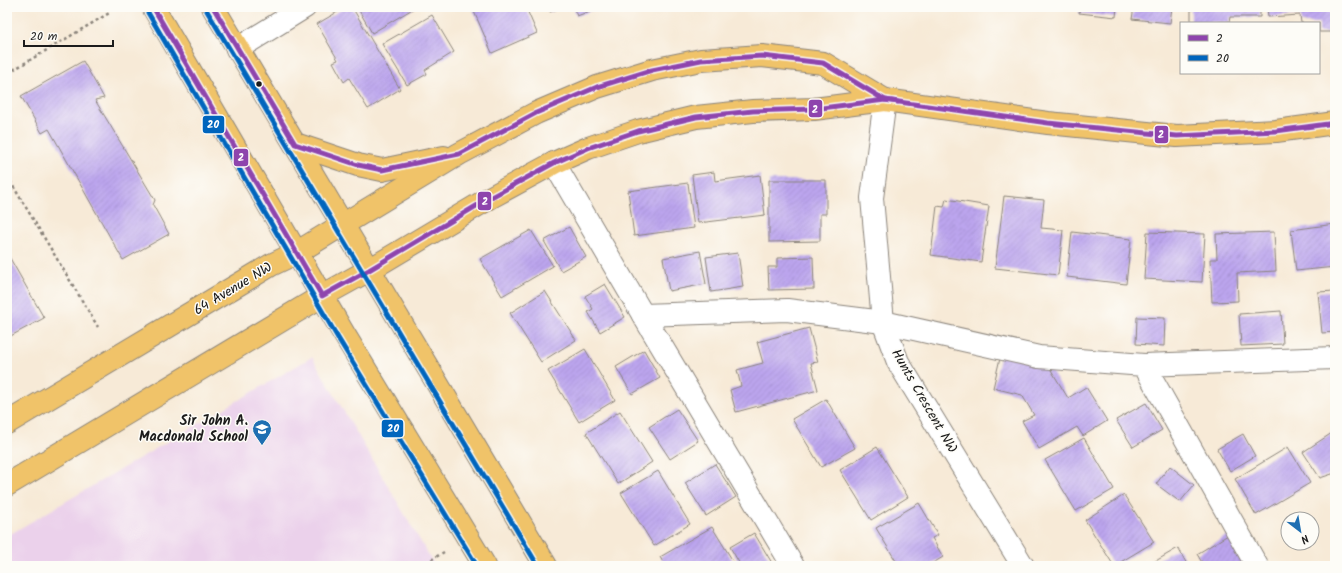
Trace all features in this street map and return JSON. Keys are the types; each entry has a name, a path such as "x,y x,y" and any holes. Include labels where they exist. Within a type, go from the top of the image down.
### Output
{"main road":[{"path":"153,7 322,296 485,566"},
{"path":"213,7 546,566"},
{"name":"64 Avenue NW","path":"7,423 271,265 343,225 459,154 536,113 597,87 652,70 701,60 762,56 823,63 885,100"},
{"name":"64 Avenue NW","path":"7,485 322,296 369,270 493,196 554,163 588,148 638,131 696,117 753,111 814,109 885,100 1048,123 1177,136 1276,131 1335,123"},
{"path":"296,144 358,165 382,170 459,154"}],"street":[{"path":"237,49 305,7"},
{"name":"Hunts Crescent NW","path":"885,100 872,198 883,322 898,362 1023,566"},
{"path":"554,163 793,566"},
{"path":"643,315 787,310 883,322 1039,357 1144,365 1335,358"},
{"path":"1144,365 1257,566"}],"path":[{"path":"7,74 111,12"},
{"path":"7,176 98,327"},
{"path":"421,566 444,552"}],"shaded area":[{"name":"Sir John A. Macdonald School","path":"312,357 435,566 7,566 7,536"}],"building":[{"path":"346,7 352,7 400,89 368,109 349,78 344,82 333,62 338,60 317,24"},
{"path":"357,7 416,7 372,33"},
{"path":"472,7 533,7 527,10 537,33 492,53"},
{"path":"548,7 562,7 550,12"},
{"path":"573,7 601,7 577,16"},
{"path":"1080,7 1117,7 1116,17 1079,13"},
{"path":"1134,7 1172,7 1170,23 1132,19"},
{"path":"1191,7 1260,7 1260,17 1230,17 1229,22 1191,22"},
{"path":"1267,7 1330,7 1331,32 1320,32 1320,22 1301,22 1300,15 1268,17"},
{"path":"432,15 454,52 425,70 427,74 407,85 382,44"},
{"path":"83,61 104,98 95,100 155,200 153,205 169,234 123,260 49,129 42,133 21,96"},
{"path":"714,172 715,181 760,175 765,215 698,223 692,175"},
{"path":"769,180 826,180 826,214 820,214 820,241 769,242"},
{"path":"688,183 694,228 634,236 628,191"},
{"path":"1004,196 1044,200 1041,228 1063,230 1058,275 995,268"},
{"path":"946,199 989,206 981,262 931,255 937,206 944,207"},
{"path":"1335,224 1335,267 1296,271 1291,230"},
{"path":"569,227 586,257 561,271 544,241"},
{"path":"531,230 553,266 502,296 480,259"},
{"path":"1072,232 1131,239 1126,284 1067,277"},
{"path":"1147,232 1205,234 1202,282 1144,279"},
{"path":"1274,232 1276,271 1237,273 1238,301 1212,302 1210,259 1217,259 1216,234"},
{"path":"700,251 706,284 669,291 663,258"},
{"path":"7,253 44,318 7,338"},
{"path":"738,253 743,287 711,292 706,257"},
{"path":"813,257 814,289 769,290 768,267 777,267 777,258"},
{"path":"605,284 625,317 600,332 588,312 593,309 585,296"},
{"path":"545,291 576,340 541,362 510,313"},
{"path":"1335,291 1335,332 1322,333 1318,292"},
{"path":"1281,311 1283,344 1241,346 1239,314"},
{"path":"1137,317 1165,318 1164,346 1136,344"},
{"path":"809,328 818,362 811,363 818,390 736,412 730,390 741,386 737,370 763,363 757,342"},
{"path":"585,349 615,400 579,422 548,371"},
{"path":"644,350 660,378 632,394 616,367"},
{"path":"1001,354 1048,365 1068,398 1086,387 1107,421 1083,436 1077,427 1039,449 1022,421 1034,415 1022,395 993,388"},
{"path":"826,399 855,448 821,467 792,419"},
{"path":"1146,403 1162,430 1133,447 1116,420"},
{"path":"677,409 698,441 670,459 649,427"},
{"path":"620,411 652,462 618,484 586,433"},
{"path":"1335,431 1335,473 1320,478 1303,452"},
{"path":"1243,434 1255,456 1230,471 1217,449"},
{"path":"1084,438 1114,489 1076,511 1045,460"},
{"path":"877,447 908,497 871,520 840,470"},
{"path":"1288,447 1310,483 1256,515 1235,479"},
{"path":"715,464 736,497 706,516 685,483"},
{"path":"1170,466 1194,485 1180,502 1156,484"},
{"path":"658,471 690,524 654,546 621,493"},
{"path":"1124,495 1154,542 1114,566 1085,520"},
{"path":"919,503 938,535 932,538 943,557 928,566 899,566 876,528"},
{"path":"712,527 736,566 665,566 660,557"},
{"path":"754,533 772,563 767,566 741,566 730,547"},
{"path":"1228,535 1247,566 1204,566 1197,554"},
{"path":"1178,548 1188,566 1147,566"}],"transit line":[{"name":"2","path":"153,7 322,296 369,270 493,196 554,163 588,148 638,131 696,117 753,111 814,109 885,100 1048,123 1177,136 1276,131 1335,123"},
{"name":"2","path":"213,7 295,144 358,165 382,170 459,154 536,113 597,87 652,70 701,60 762,56 823,63 885,100 898,102"},
{"name":"20","path":"147,11 338,338 477,566"},
{"name":"20","path":"207,11 538,566"}],"place":[{"name":"Sir John A. Macdonald School","path":"262,446"}]}
